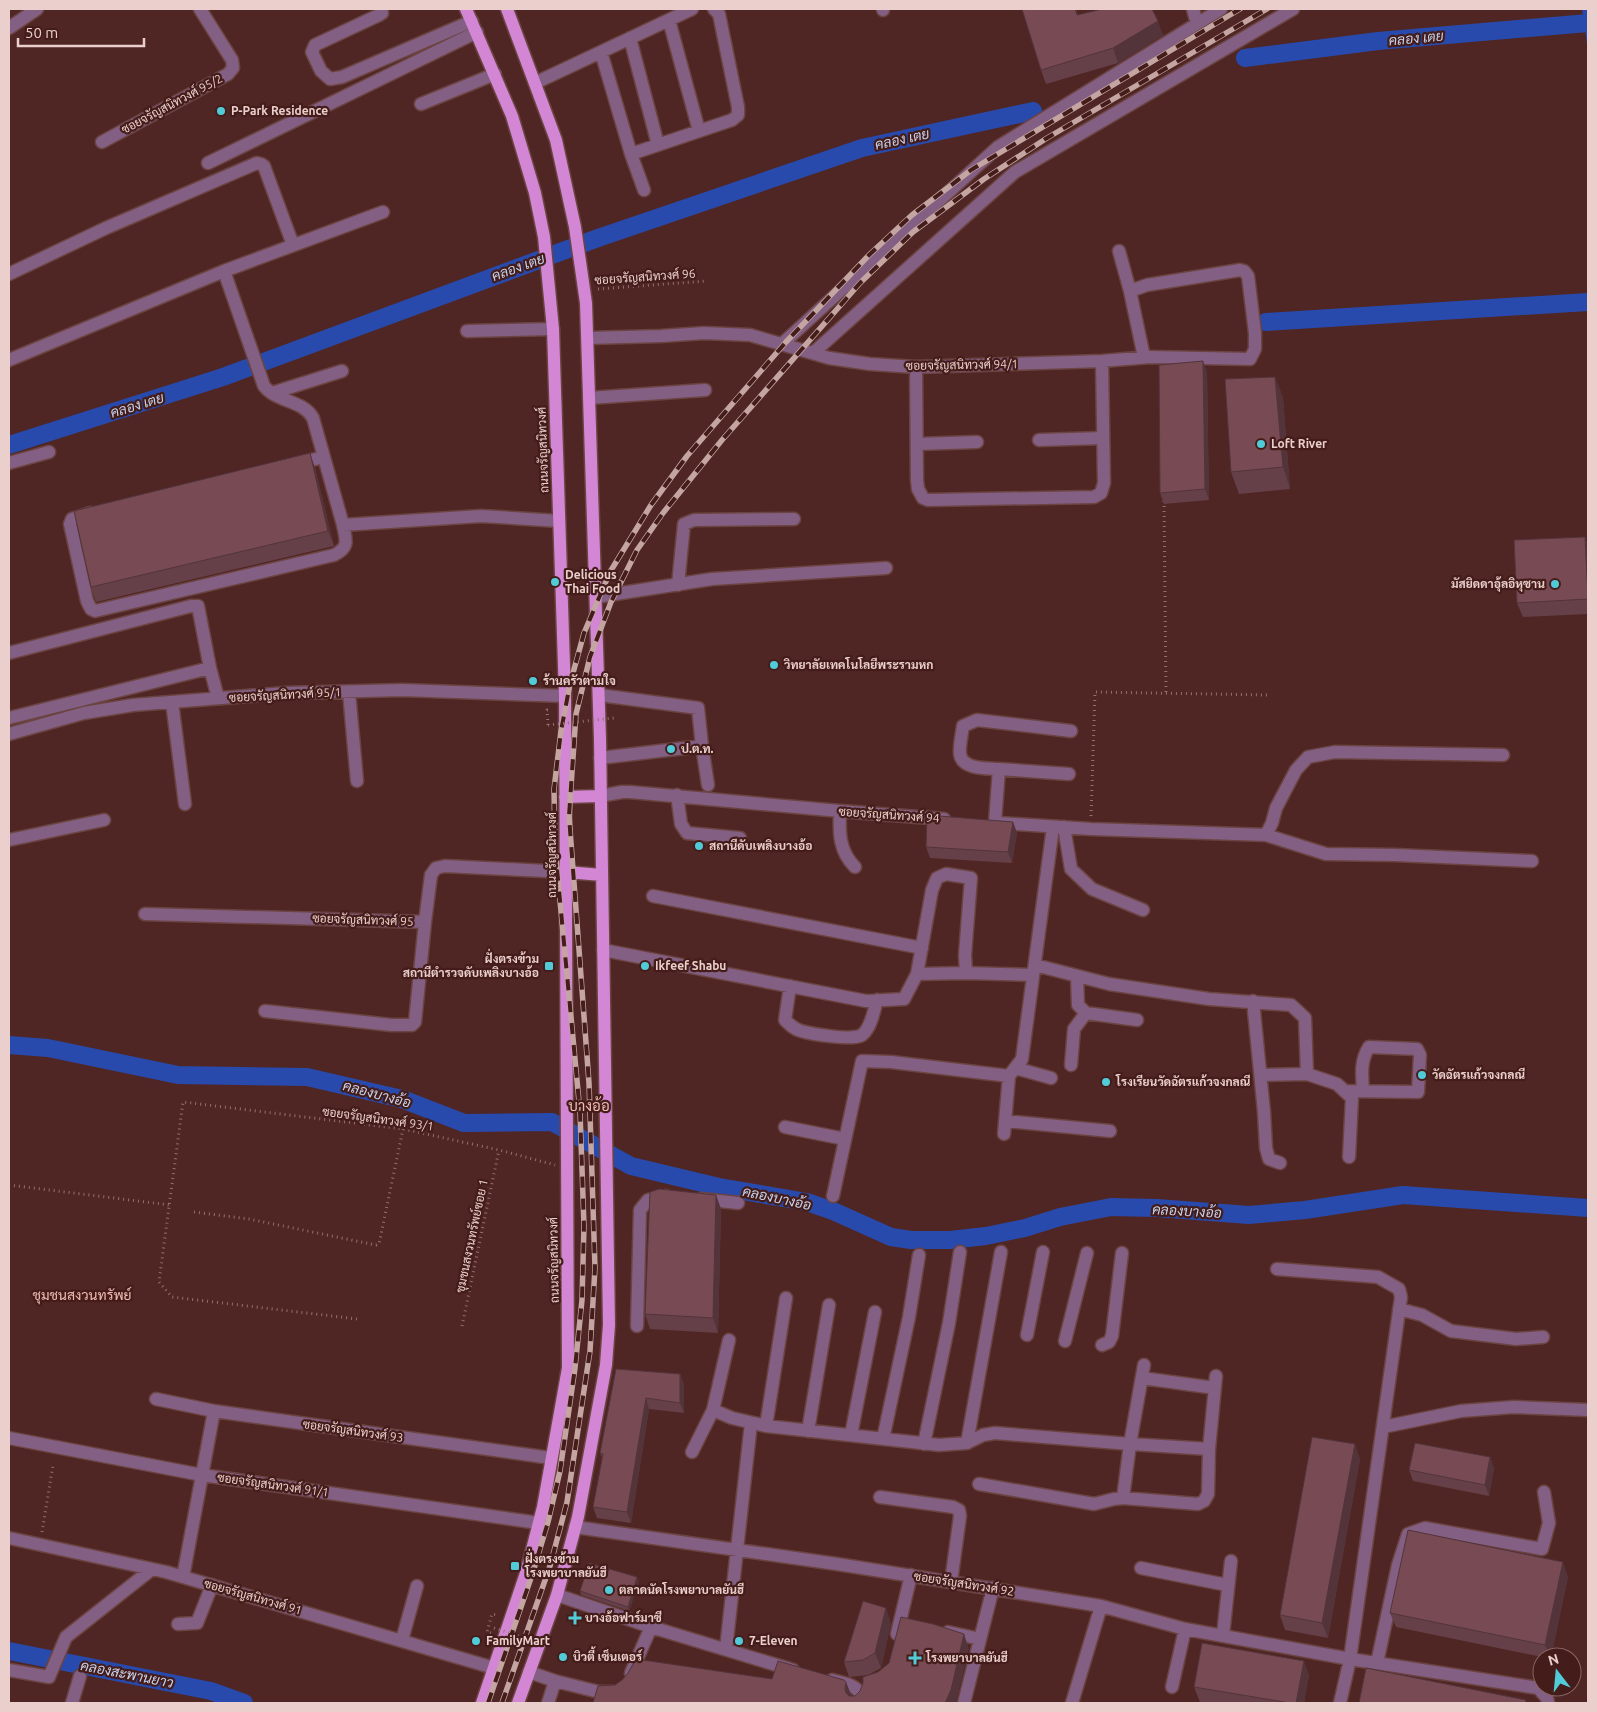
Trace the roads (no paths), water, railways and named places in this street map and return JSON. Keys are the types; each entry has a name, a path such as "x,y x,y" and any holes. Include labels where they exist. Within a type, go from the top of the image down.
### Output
{"main road":[{"name":"ถนนจรัญสนิทวงศ์","path":"466,9 496,74 512,116 544,237 553,329 565,696 568,1368 539,1523 526,1574 482,1703"},
{"path":"509,9 556,140 576,227 584,286 588,338 599,694 609,1325 606,1365 575,1527 557,1595 518,1703"},
{"path":"565,797 600,796"},
{"path":"566,872 602,875"}],"street":[{"name":"ซอยจรัญสนิทวงศ์ 95/2","path":"102,142 228,74 233,68 232,60 200,9"},
{"path":"381,9 382,13 379,15 315,45 312,52 321,71 330,79 342,77 475,26"},
{"path":"535,83 692,9"},
{"path":"631,154 732,120 738,115 719,14 714,9"},
{"path":"1193,9 1196,24"},
{"path":"782,344 998,147 1221,9"},
{"path":"813,353 1015,172 1272,13 1293,9"},
{"path":"9,28 30,11"},
{"path":"669,20 700,131"},
{"path":"208,162 475,26"},
{"path":"630,38 658,145"},
{"path":"601,52 631,154 644,190"},
{"path":"421,104 496,74"},
{"path":"9,274 106,228 257,163 264,166 294,244"},
{"path":"9,360 224,271 383,212"},
{"path":"1119,251 1130,291 1144,357"},
{"name":"ซอยจรัญสนิทวงศ์ 94/1","path":"588,338 661,336 690,333 750,334 830,358 916,368 1102,361 1144,357 1250,359 1255,349 1255,333 1248,276 1244,271 1240,270 1147,285 1130,291"},
{"path":"100,511 70,520 87,601 91,609 95,611 334,555 343,550 346,543 342,525 311,414 272,393 264,386 224,271"},
{"path":"467,330 553,329"},
{"path":"916,368 918,489 923,498 928,500 1094,497 1103,490 1102,361"},
{"path":"272,393 342,371"},
{"path":"589,398 705,390"},
{"path":"1039,440 1103,438"},
{"path":"917,444 977,442"},
{"path":"9,463 48,452"},
{"path":"287,466 324,457"},
{"path":"342,525 481,516 558,521"},
{"path":"678,585 684,524 694,520 794,519"},
{"path":"596,597 712,579 886,568"},
{"path":"9,653 191,606 198,606 218,698"},
{"path":"9,718 210,668"},
{"name":"ซอยจรัญสนิทวงศ์ 95/1","path":"9,734 107,708 286,693 403,690 565,696"},
{"path":"349,692 357,782"},
{"path":"599,694 698,708 708,785"},
{"path":"172,702 186,804"},
{"path":"1069,774 973,767 963,761 960,755 963,726 977,720 1070,731"},
{"path":"600,758 702,746"},
{"path":"1266,835 1276,808 1296,770 1308,757 1335,752 1503,755"},
{"path":"1000,769 990,822 1091,829 1266,835 1326,854 1532,860"},
{"name":"ซอยจรัญสนิทวงศ์ 94","path":"600,796 622,792 677,795 956,820"},
{"path":"677,795 681,824 687,833 698,836 740,838"},
{"path":"840,811 839,834 847,859 855,867"},
{"path":"9,840 104,820"},
{"path":"1058,827 1071,869 1092,889 1143,910"},
{"path":"1058,827 1034,970 1022,1059 1012,1072 1005,1127 1110,1131"},
{"name":"ซอยจรัญสนิทวงศ์ 95","path":"145,914 425,922 431,875 436,868 444,866 566,872"},
{"path":"603,950 866,1001 904,999 917,974 932,890 937,878 946,874 971,878 966,973"},
{"path":"653,896 922,948"},
{"path":"265,1011 391,1025 412,1025 415,1022 425,922"},
{"path":"917,974 1034,970 1077,976 1109,984 1209,999 1291,1005 1306,1018 1308,1074"},
{"path":"1077,976 1078,1005 1086,1013 1137,1020"},
{"path":"790,986 785,1020 800,1031 848,1038 861,1036 868,1028 877,1000"},
{"path":"1253,1001 1266,1148 1269,1159 1280,1163"},
{"path":"1071,1065 1074,1029 1086,1013"},
{"path":"1345,1091 1418,1092 1420,1055 1417,1049 1369,1048 1365,1054 1362,1068 1363,1091"},
{"path":"832,1196 862,1061 1012,1072 1051,1078"},
{"path":"1261,1075 1308,1074 1337,1084 1345,1091 1352,1098 1349,1157"},
{"path":"785,1127 845,1139"},
{"path":"637,1326 640,1210 648,1200 663,1195 738,1203"},
{"path":"924,1444 949,1323 960,1252"},
{"path":"968,1443 1001,1252"},
{"path":"1027,1335 1043,1252"},
{"path":"1065,1341 1087,1253"},
{"path":"1102,1345 1108,1342 1112,1336 1122,1253"},
{"path":"883,1439 909,1317 919,1255"},
{"path":"1277,1269 1378,1277 1399,1289 1401,1297 1350,1659 1340,1703"},
{"path":"766,1426 786,1298"},
{"path":"808,1431 829,1305"},
{"path":"1399,1308 1422,1316 1452,1331 1516,1339 1544,1338"},
{"path":"851,1436 875,1312"},
{"path":"692,1452 713,1410 729,1340"},
{"path":"1123,1498 1130,1444 1144,1365"},
{"path":"979,1484 1094,1504 1123,1498 1198,1504 1204,1501 1208,1494 1209,1449 1215,1382 1142,1378"},
{"name":"ซอยจรัญสนิทวงศ์ 93","path":"156,1399 214,1411 552,1458"},
{"path":"1383,1427 1461,1410 1514,1407 1588,1410"},
{"path":"713,1410 732,1418 766,1426 939,1446 968,1443 982,1435 995,1433 1209,1449"},
{"path":"183,1577 214,1411"},
{"path":"726,1649 751,1422"},
{"name":"ซอยจรัญสนิทวงศ์ 91/1","path":"9,1438 202,1475 539,1523"},
{"path":"1378,1663 1398,1564 1408,1534 1426,1528 1542,1549 1549,1523 1544,1492"},
{"path":"880,1497 953,1507 959,1510 960,1516 951,1582"},
{"name":"ซอยจรัญสนิทวงศ์ 92","path":"575,1527 911,1575 1101,1606 1185,1629 1350,1659 1538,1688 1547,1698 1548,1703"},
{"name":"ซอยจรัญสนิทวงศ์ 91","path":"9,1538 183,1577 494,1668"},
{"path":"1223,1635 1231,1561"},
{"path":"1141,1568 1227,1585"},
{"path":"9,1670 49,1677 66,1637 152,1569"},
{"path":"894,1649 905,1623 911,1575"},
{"path":"178,1624 197,1623 212,1585"},
{"path":"402,1640 417,1586"},
{"path":"964,1703 993,1588"},
{"path":"557,1595 651,1627 804,1673"},
{"path":"1072,1703 1101,1606"},
{"path":"529,1672 555,1680 594,1697 617,1691 625,1686 651,1627"},
{"path":"1172,1687 1185,1629"},
{"path":"936,1630 980,1639"},
{"path":"72,1703 80,1676"},
{"path":"822,1678 854,1686 860,1695 858,1703"},
{"path":"548,1703 555,1680"},
{"path":"850,1685 871,1683"}],"water":[{"path":"1582,9 1588,9 1588,51"}],"waterway":[{"name":"คลอง เตย","path":"1245,58 1378,41 1588,23"},
{"name":"คลอง เตย","path":"9,445 223,377 598,238 862,148 1033,111"},
{"path":"1266,322 1588,302"},
{"name":"คลองบางอ้อ","path":"9,1045 48,1048 178,1075 307,1077 402,1099 464,1123 552,1122 631,1166 719,1187 807,1202 833,1211 891,1237 911,1240 950,1240 986,1236 1025,1228 1060,1217 1111,1207 1157,1208 1249,1215 1305,1210 1403,1195 1588,1208"},
{"name":"คลองสะพานยาว","path":"9,1651 211,1691 244,1703"}],"railway":[{"path":"488,1703 548,1522 560,1471 575,1368 582,1300 584,1226 580,1112 555,848 554,789 561,731 570,684 584,633 610,572 651,505 687,456 786,342 869,255 912,215 971,170 1240,9"},
{"path":"502,1703 550,1566 567,1502 590,1351 595,1268 589,1083 569,816 576,714 590,657 611,602 637,550 663,513 722,440 860,283 913,232 984,179 1047,138 1267,9"}],"place":[{"name":"P-Park Residence","path":"221,111"},
{"name":"Loft River","path":"1261,444"},
{"name":"Delicious Thai Food","path":"555,582"},
{"name":"มัสยิดดาอุ้ลอิหุซาน","path":"1555,584"},
{"name":"วิทยาลัยเทคโนโลยีพระรามหก","path":"774,665"},
{"name":"ร้านครัวตามใจ","path":"533,681"},
{"name":"ป.ต.ท.","path":"671,749"},
{"name":"สถานีดับเพลิงบางอ้อ","path":"699,846"},
{"name":"ฝั่งตรงข้าม สถานีตำรวจดับเพลิงบางอ้อ","path":"549,966"},
{"name":"Ikfeef Shabu","path":"645,966"},
{"name":"วัดฉัตรแก้วจงกลณี","path":"1422,1075"},
{"name":"โรงเรียนวัดฉัตรแก้วจงกลณี","path":"1106,1082"},
{"name":"ฝั่งตรงข้าม โรงพยาบาลยันฮี","path":"515,1566"},
{"name":"ตลาดนัดโรงพยาบาลยันฮี","path":"609,1590"},
{"name":"บางอ้อฟาร์มาซี","path":"575,1618"},
{"name":"FamilyMart","path":"476,1641"},
{"name":"7-Eleven","path":"739,1641"},
{"name":"บิวตี้ เซ็นเตอร์","path":"563,1657"},
{"name":"โรงพยาบาลยันฮี","path":"915,1658"}],"district":[{"name":"บางอ้อ","path":"589,1106"},
{"name":"ชุมชนสงวนทรัพย์","path":"82,1295"}]}
